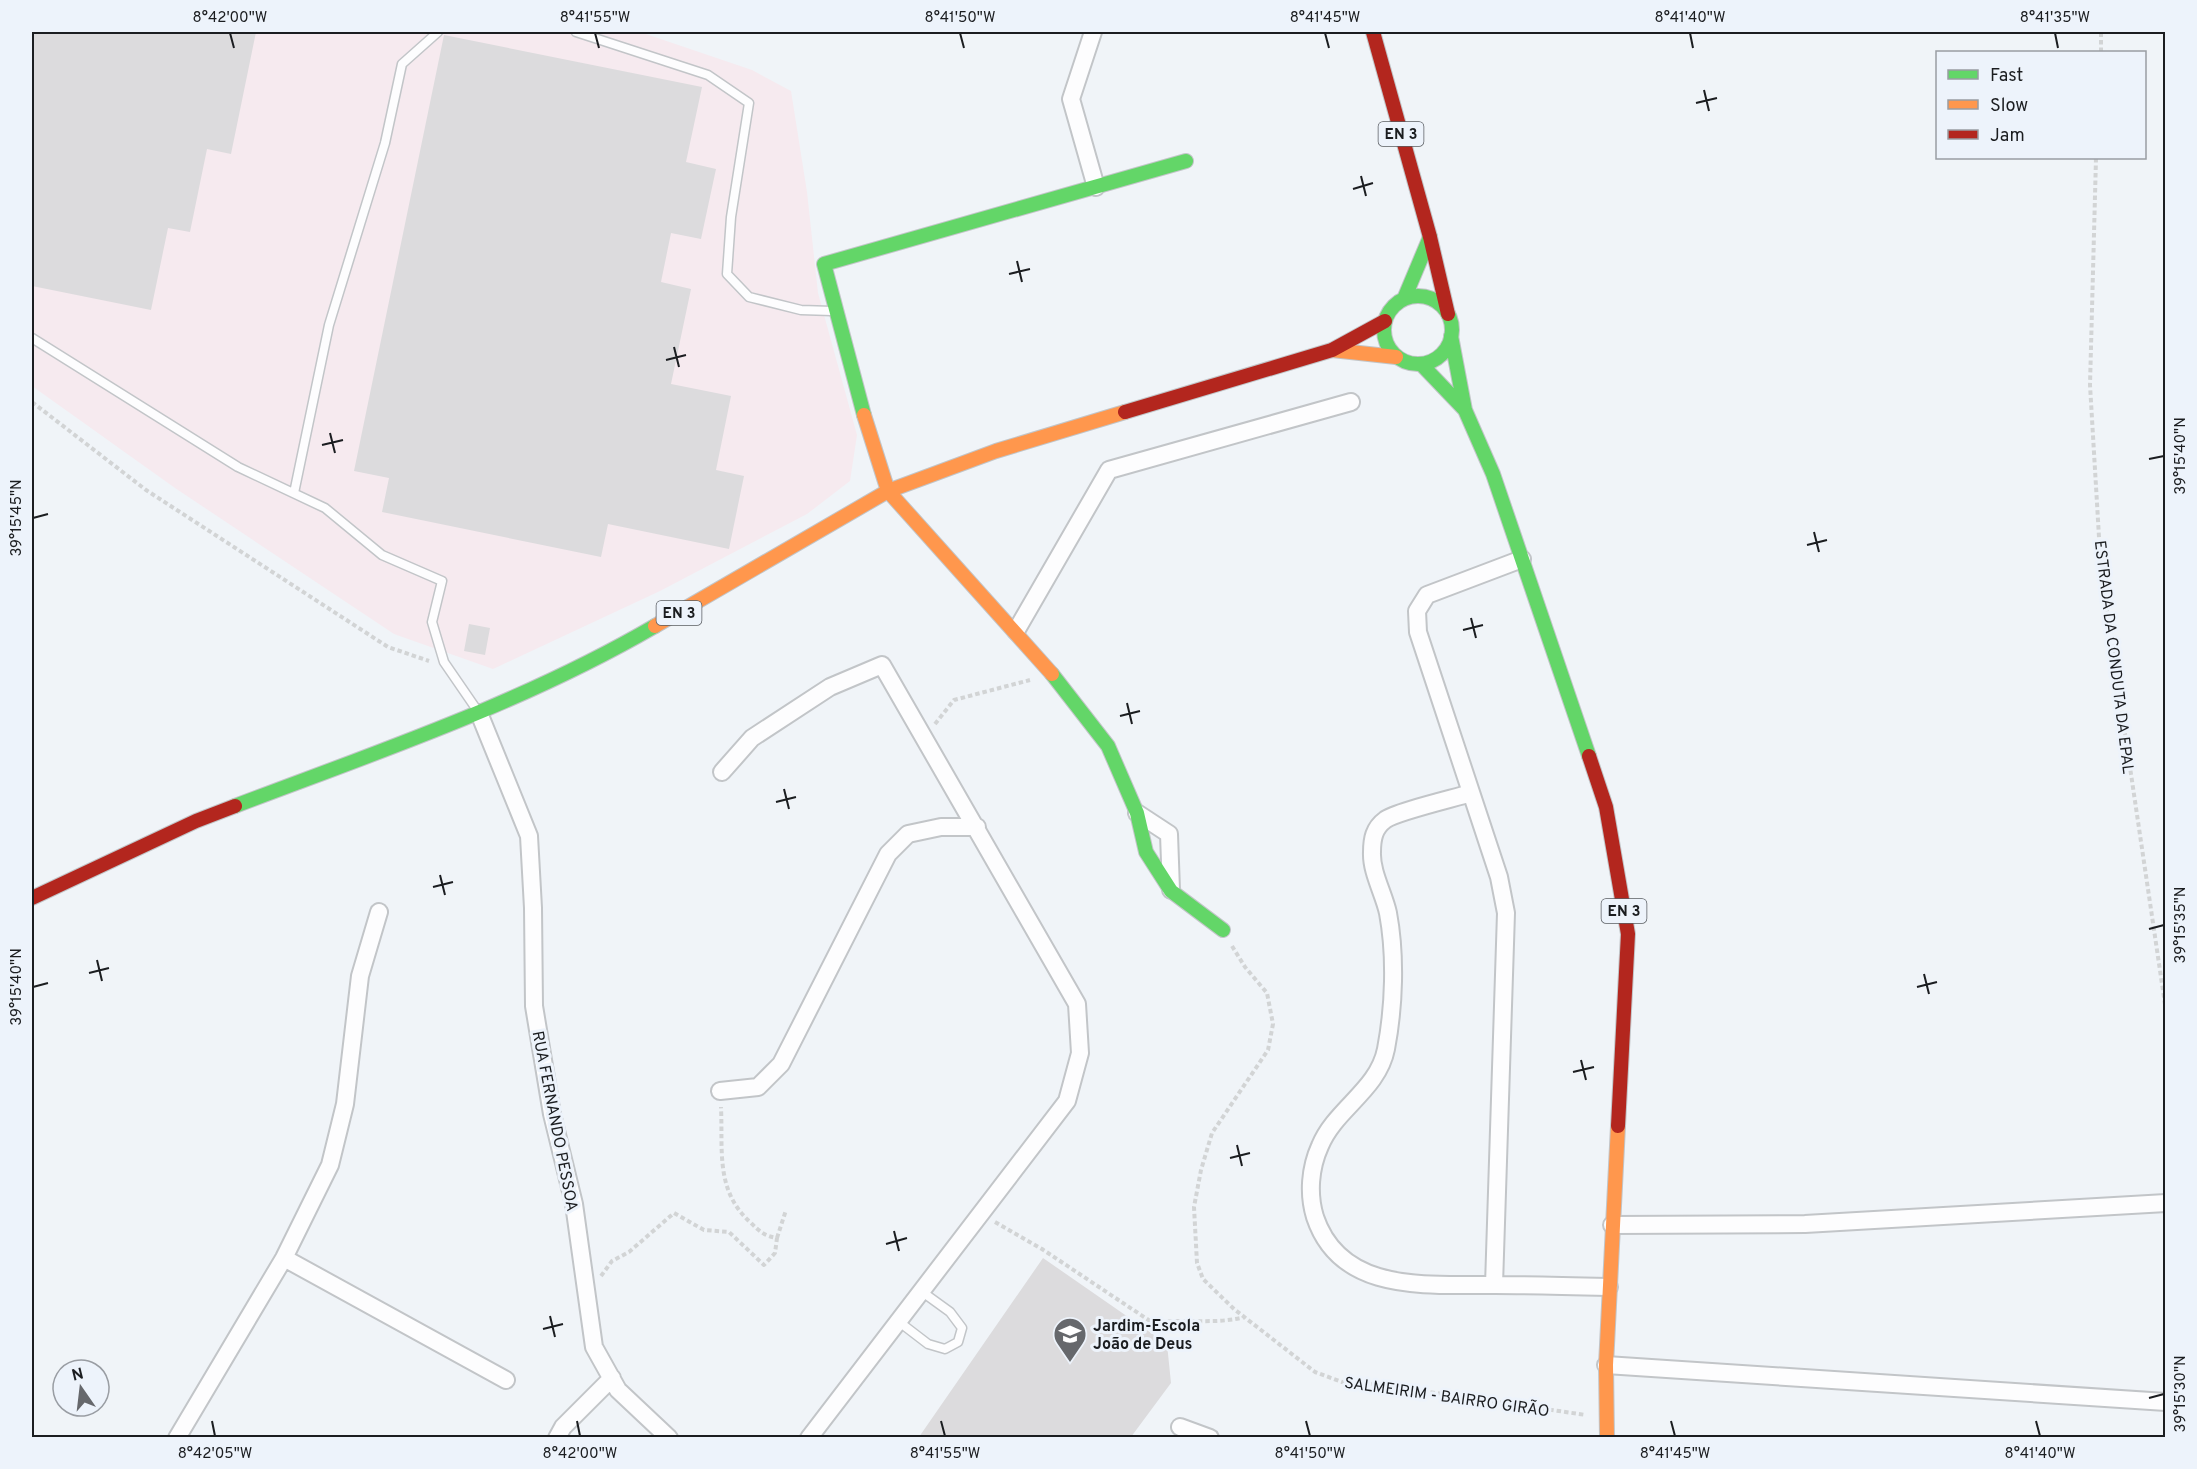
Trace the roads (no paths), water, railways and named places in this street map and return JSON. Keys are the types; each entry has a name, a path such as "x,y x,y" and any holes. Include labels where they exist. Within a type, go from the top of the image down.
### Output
{"main road":[{"name":"EN 3","path":"1373,32 1430,237 1448,314 1465,410 1493,474 1606,807 1628,934 1611,1225 1606,1365 1607,1437"},
{"path":"1186,161 824,264 852,376 888,491 1049,669 1108,746 1137,813 1146,852 1171,891 1223,930"},
{"name":"EN 3","path":"32,898 196,821 479,713 623,645 888,491 996,450 1332,350 1385,321 1389,312 1404,299 1430,237"},
{"path":"1404,299 1414,297 1434,300 1448,314"},
{"path":"1385,321 1385,340 1396,357"},
{"path":"1421,364 1441,355 1451,336"},
{"name":"EN 3","path":"1332,350 1396,357 1403,361 1421,364 1465,410"}],"street":[{"path":"1093,32 1071,99 1096,187"},
{"path":"1016,631 1109,470 1351,402"},
{"path":"1494,1285 1506,913 1499,876 1418,632 1417,611 1427,596 1522,559"},
{"path":"722,772 752,738 830,687 882,665 1077,1004 1080,1053 1067,1101 809,1437"},
{"name":"RUA FERNANDO PESSOA","path":"479,713 529,836 533,908 534,1006 552,1113 574,1204 594,1347 618,1389 669,1437"},
{"path":"1472,793 1385,819 1373,833 1371,855 1388,913 1392,948 1391,1012 1385,1052 1366,1089 1336,1122 1320,1144 1312,1170 1310,1202 1322,1236 1342,1257 1370,1275 1410,1285 1609,1287"},
{"path":"1137,813 1169,834 1171,891"},
{"path":"720,1091 758,1087 781,1064 888,854 908,834 941,827 977,827"},
{"path":"177,1437 284,1258 330,1165 345,1104 360,976 379,912"},
{"path":"1611,1225 1805,1224 2166,1203"},
{"path":"284,1258 506,1380"},
{"path":"1606,1365 2166,1402"},
{"path":"557,1437 563,1427 612,1378"},
{"path":"1180,1427 1210,1437"}],"lane":[{"path":"294,493 329,325 385,143 402,64 438,32"},
{"path":"576,32 708,75 749,103 731,217 727,274 749,297 801,310 836,311"},
{"path":"32,338 238,467 325,508 382,555 442,581 432,622 444,662 479,713"},
{"path":"898,1321 928,1344 945,1349 958,1342 962,1328 950,1312 921,1291"}],"place":[{"name":"Jardim-Escola João de Deus","path":"1070,1363"}]}
